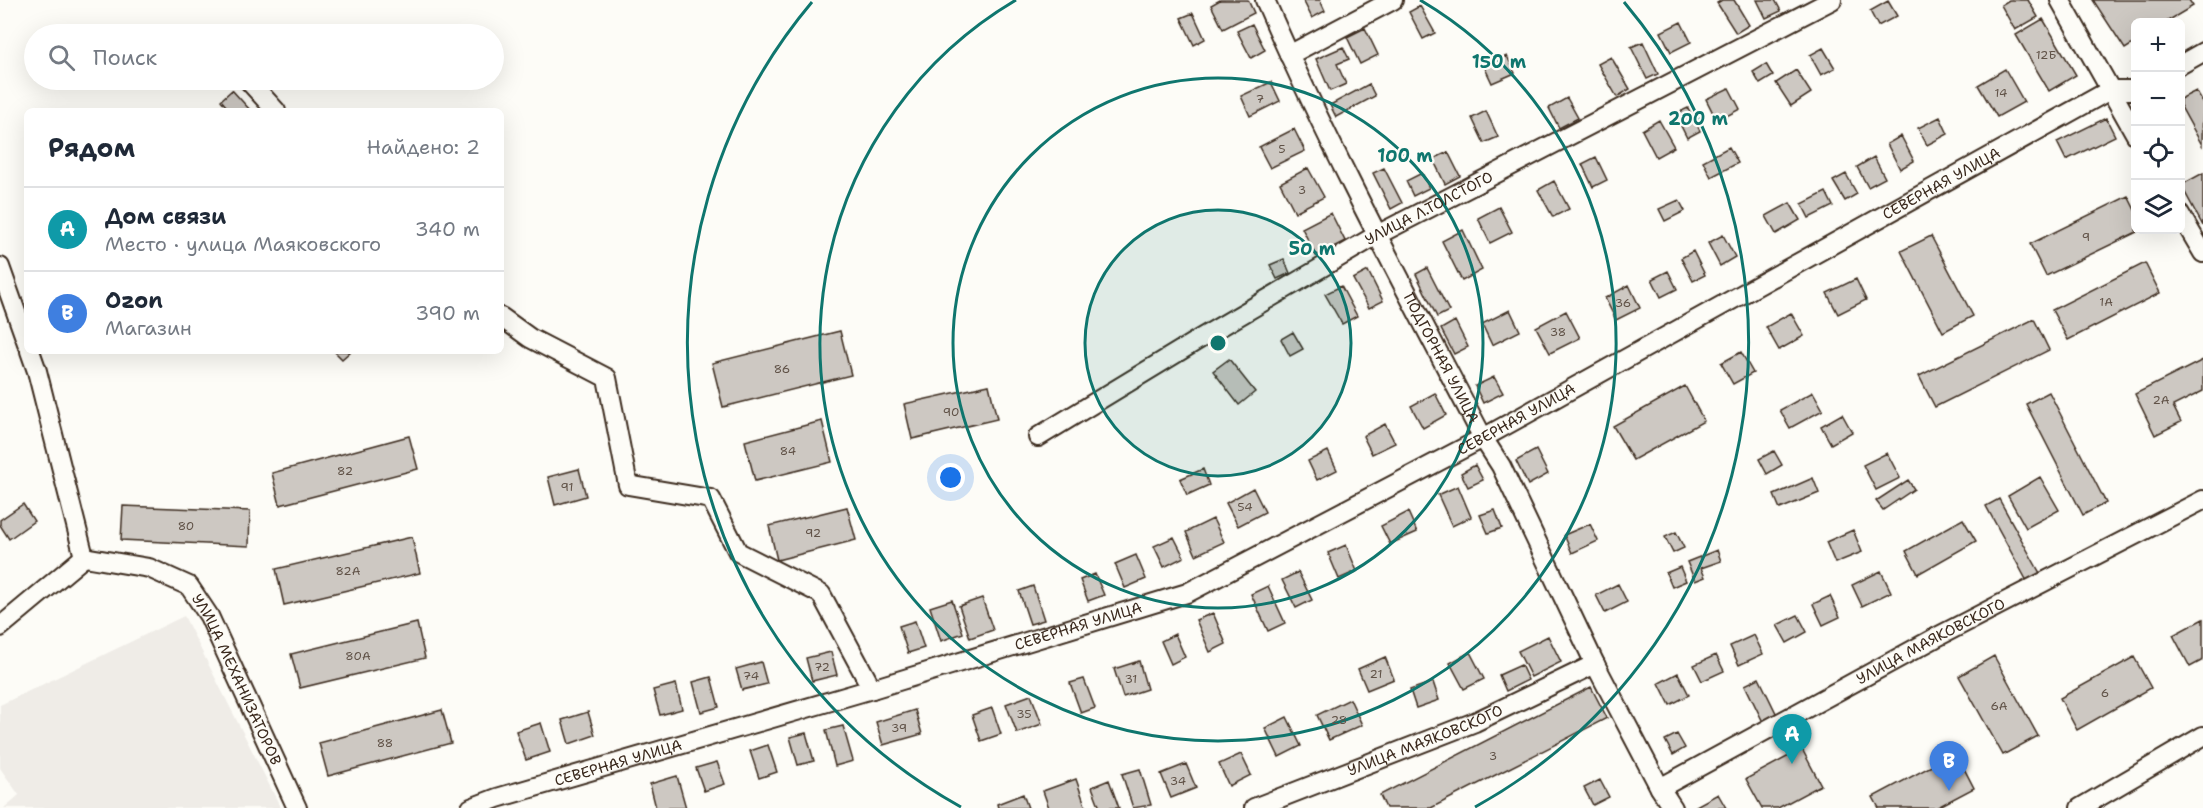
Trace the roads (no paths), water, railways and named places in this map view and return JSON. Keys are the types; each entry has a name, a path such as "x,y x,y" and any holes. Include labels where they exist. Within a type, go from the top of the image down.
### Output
{"street":[{"name":"ПОДГОРНАЯ УЛИЦА","path":"1265,0 1289,55 1377,236 1483,438 1502,466 1595,664 1660,788 1673,808"},
{"path":"1289,55 1393,0"},
{"name":"УЛИЦА Л.ТОЛСТОГО","path":"1038,437 1201,338 1377,236 1832,0"},
{"path":"2060,0 2131,126"},
{"path":"2185,63 2203,52"},
{"path":"257,90 273,108"},
{"name":"СЕВЕРНАЯ УЛИЦА","path":"471,808 497,798 872,689 1187,593 1483,438 2110,90 2131,90"},
{"path":"2185,221 2203,253"},
{"path":"0,267 24,335"},
{"path":"504,319 530,338 607,378 628,485 711,499 738,552 821,594 872,689"},
{"path":"0,627 84,557 31,354"},
{"name":"УЛИЦА МАЯКОВСКОГО","path":"1660,788 1935,638 2203,500"},
{"name":"УЛИЦА МЕХАНИЗАТОРОВ","path":"84,557 149,568 189,586 209,616 297,808"},
{"name":"УЛИЦА МАЯКОВСКОГО","path":"1254,808 1475,722 1595,664"},
{"path":"2080,808 2203,736"}],"place":[{"name":"Дом связи","path":"1792,764"},
{"name":"Ozon","path":"1949,791"}]}
